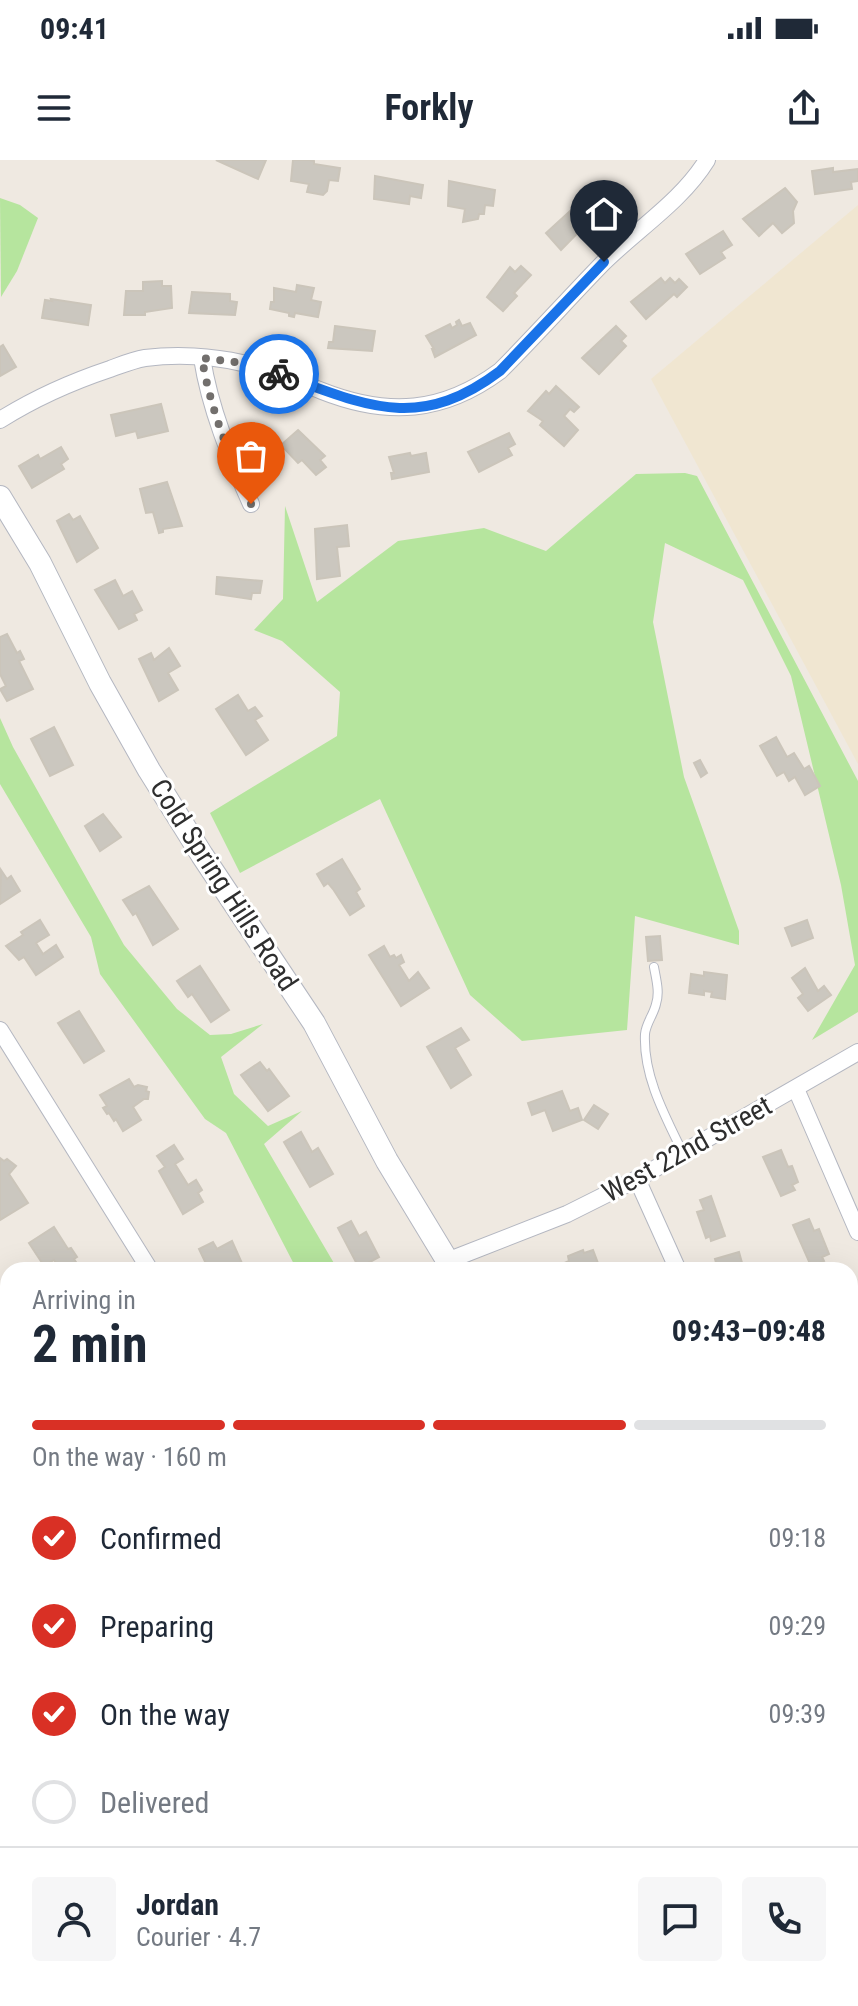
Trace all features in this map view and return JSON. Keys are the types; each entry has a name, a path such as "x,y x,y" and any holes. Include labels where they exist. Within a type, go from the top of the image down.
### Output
{"street":[{"path":"0,420 56,388 143,358 202,358 243,363 366,405 397,408 426,406 451,399 484,383 500,371 604,262 654,219 698,175 707,160"},
{"path":"202,358 207,390 231,459 251,504"},
{"name":"Cold Spring Hills Road","path":"0,497 40,563 100,683 149,770 314,1023 387,1161 448,1262"},
{"path":"0,1030 145,1262"},
{"name":"West 22nd Street","path":"456,1262 567,1214 637,1179 858,1052"},
{"path":"796,1089 858,1232"},
{"path":"637,1179 674,1262"}],"lane":[{"path":"654,967 658,990 656,1005 645,1030 646,1064 683,1154"}],"shaded area":[{"path":"858,205 858,764 651,379"}],"green space":[{"path":"0,198 20,205 38,218 17,271 1,297"},
{"path":"685,473 697,476 858,781 858,1012 812,1040 855,965 841,885 791,676 743,580 665,543 653,622 684,777 739,931 739,945 635,916 627,1030 522,1041 470,995 380,799 240,873 210,813 337,736 340,692 282,641 254,630 283,599 285,506 317,602 398,541 484,528 546,551 636,474"},
{"path":"0,718 13,747 124,945 177,1009 210,1035 231,1034 263,1024 221,1057 234,1094 268,1126 302,1111 264,1144 333,1262 293,1262 226,1133 205,1119 100,974 91,937 0,784"}],"building":[{"path":"216,160 266,160 258,179"},
{"path":"293,160 309,160 314,164 340,168 338,181 329,180 323,195 307,192 309,184 291,181"},
{"path":"833,168 833,172 858,169 858,181 851,182 852,189 815,194 812,171"},
{"path":"375,176 423,185 421,198 410,196 409,204 374,199"},
{"path":"449,181 495,190 493,206 485,205 484,214 479,214 478,219 463,222 465,209 448,206"},
{"path":"785,188 797,202 793,211 794,223 782,233 773,223 759,236 743,219"},
{"path":"589,201 599,211 561,250 546,233 580,202 584,207"},
{"path":"723,231 732,245 721,252 725,258 700,274 686,254"},
{"path":"521,266 531,275 503,311 487,297 510,267 515,272"},
{"path":"661,278 665,283 670,278 675,283 679,279 687,287 677,297 674,294 646,319 631,302"},
{"path":"162,281 162,286 171,286 172,308 145,312 145,315 124,315 126,291 143,291 143,282"},
{"path":"297,285 314,288 311,300 321,302 318,317 295,313 294,317 270,309 271,302 274,302 274,288 296,292"},
{"path":"192,292 230,294 230,301 237,302 235,315 189,313"},
{"path":"45,300 91,305 88,325 42,318"},
{"path":"459,320 462,326 470,323 476,335 435,357 426,336 450,324 452,328"},
{"path":"335,326 375,331 372,351 328,348 329,342 333,342"},
{"path":"616,326 626,336 621,341 626,346 599,374 582,358"},
{"path":"3,345 16,367 0,376 0,347"},
{"path":"556,386 579,407 574,412 570,409 564,416 578,430 564,446 540,425 543,421 528,411 546,391 549,394"},
{"path":"161,404 168,431 138,438 136,431 116,436 111,415"},
{"path":"298,430 325,456 320,460 326,467 316,475 302,460 298,463 281,445"},
{"path":"509,433 515,444 508,448 512,455 479,472 468,452"},
{"path":"61,447 68,459 61,464 64,469 32,488 19,466"},
{"path":"410,453 411,456 426,453 429,472 392,479 391,473 394,473 389,457"},
{"path":"167,482 182,526 163,529 159,533 153,512 146,513 140,489"},
{"path":"69,514 73,520 80,516 98,548 77,562 57,521"},
{"path":"347,525 349,546 337,547 340,576 317,579 315,529"},
{"path":"217,577 262,581 260,593 252,593 251,599 216,594"},
{"path":"115,580 123,596 132,591 142,610 134,614 137,620 119,629 95,590"},
{"path":"7,634 17,653 20,651 24,659 19,661 33,689 7,701 0,689 6,686 0,674 0,637"},
{"path":"169,648 180,666 168,673 178,690 159,701 139,659 151,653 154,660"},
{"path":"238,695 248,711 255,707 262,716 255,720 268,740 246,755 216,709"},
{"path":"54,727 73,765 50,776 31,739"},
{"path":"776,737 787,757 794,753 804,769 809,766 820,786 805,795 795,777 789,781 784,772 777,776 760,746"},
{"path":"700,760 707,773 701,777 694,763"},
{"path":"103,814 121,837 100,851 85,826"},
{"path":"342,859 360,889 356,892 364,906 350,915 333,889 328,883 324,886 317,874"},
{"path":"1,870 7,879 11,876 20,891 0,904"},
{"path":"149,886 178,929 153,945 136,913 133,915 123,900"},
{"path":"40,920 49,935 36,943 43,954 56,945 63,957 36,975 24,957 19,960 6,946"},
{"path":"807,920 813,938 792,946 785,928"},
{"path":"660,936 662,960 648,961 646,937"},
{"path":"384,946 390,957 401,955 404,962 399,965 409,981 418,972 429,988 401,1006 369,955"},
{"path":"200,966 229,1010 211,1022 192,994 188,997 177,981"},
{"path":"805,968 818,991 824,986 831,995 808,1011 798,998 803,994 792,978"},
{"path":"704,972 727,975 725,999 711,997 712,992 704,991 704,995 689,993 691,974 704,976"},
{"path":"79,1011 104,1051 84,1063 58,1023"},
{"path":"461,1028 469,1040 455,1048 471,1075 451,1088 427,1047"},
{"path":"260,1062 289,1096 268,1111 241,1075"},
{"path":"129,1079 134,1087 147,1087 146,1091 149,1092 148,1099 133,1107 141,1120 123,1131 116,1119 114,1121 103,1108 107,1106 100,1095"},
{"path":"562,1091 570,1111 578,1108 582,1120 553,1131 545,1110 532,1115 528,1103"},
{"path":"594,1105 608,1114 598,1129 584,1120"},
{"path":"301,1132 312,1152 318,1148 333,1174 310,1187 284,1142"},
{"path":"174,1145 183,1159 175,1164 188,1185 196,1180 202,1190 198,1193 203,1202 183,1214 159,1171 165,1167 157,1156"},
{"path":"781,1150 798,1182 792,1185 795,1190 781,1196 763,1157"},
{"path":"0,1158 16,1166 9,1174 28,1203 0,1220"},
{"path":"711,1196 725,1236 711,1241 710,1236 706,1238 697,1212 704,1210 700,1200"},
{"path":"809,1219 814,1231 819,1229 829,1254 822,1257 824,1261 809,1262 793,1225"},
{"path":"351,1221 359,1236 366,1232 379,1257 370,1262 356,1262 338,1228"},
{"path":"54,1227 77,1257 74,1259 76,1262 41,1262 29,1243"},
{"path":"232,1241 241,1262 205,1262 199,1249 213,1242 217,1249"},
{"path":"593,1250 598,1262 567,1262 568,1256"},
{"path":"739,1252 742,1262 716,1262 715,1259"}],"way so far":[{"path":"251,504 231,459 207,390 202,358 243,363 279,374"}],"route":[{"path":"279,374 366,405 397,408 426,406 451,399 484,383 500,371 604,262"}]}
